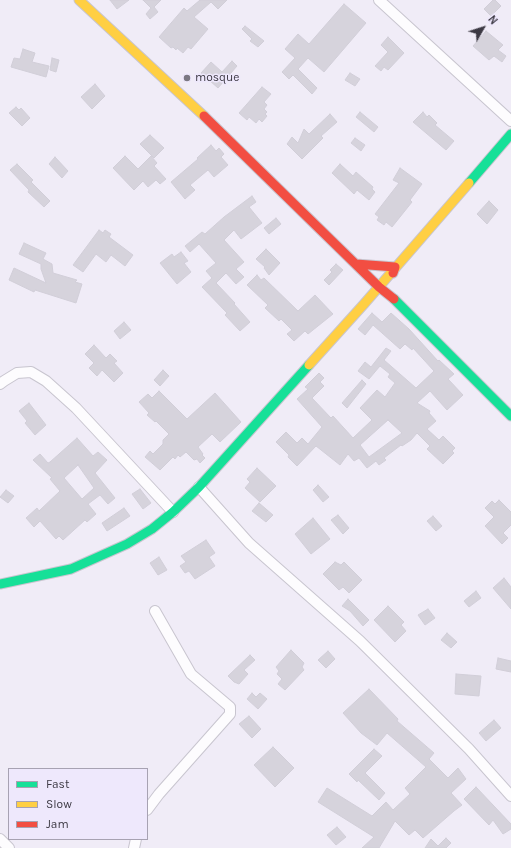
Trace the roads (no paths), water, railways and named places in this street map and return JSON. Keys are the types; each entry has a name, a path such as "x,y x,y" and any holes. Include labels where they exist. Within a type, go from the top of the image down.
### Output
{"main road":[{"path":"79,0 196,108 379,287 398,302 511,416"},
{"path":"0,584 70,570 127,544 152,529 173,512 200,487 364,304 511,134"},
{"path":"356,264 395,267"},
{"path":"395,267 392,281 398,302"},
{"path":"364,304 374,301 398,302"}],"street":[{"path":"379,0 511,121"},
{"path":"0,384 17,373 31,372 46,381 76,408 173,512"},
{"path":"200,487 249,543 360,642 470,748 511,796"},
{"path":"148,809 159,794 230,714 230,706 191,674 155,611"},
{"path":"0,839 9,848"}],"place":[{"name":"mosque","path":"187,78"}]}
